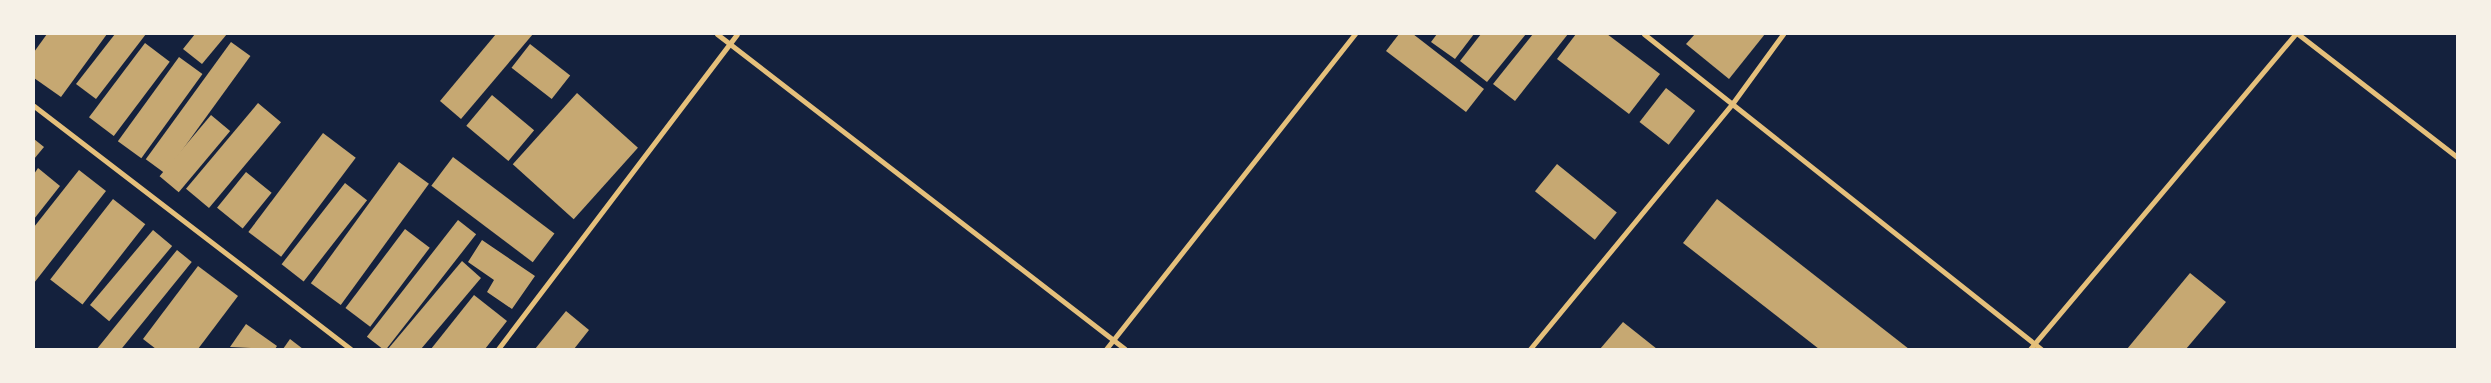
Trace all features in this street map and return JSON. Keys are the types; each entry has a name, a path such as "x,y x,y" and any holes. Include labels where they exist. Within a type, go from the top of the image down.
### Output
{"street":[{"path":"717,34 1125,349"},
{"path":"498,349 738,34"},
{"path":"1106,349 1355,34"},
{"path":"1644,34 2041,349"},
{"path":"1530,349 1732,104 1782,34"},
{"path":"2030,349 2296,34 2457,157"},
{"path":"34,106 351,349"}],"building":[{"path":"47,34 107,34 61,97 34,78 34,52"},
{"path":"115,34 146,34 96,99 76,84"},
{"path":"195,34 227,34 202,64 183,49"},
{"path":"496,34 533,34 461,119 440,101"},
{"path":"1399,34 1413,34 1484,89 1466,112 1386,51"},
{"path":"1437,34 1474,34 1455,59 1431,42"},
{"path":"1481,34 1526,34 1487,82 1460,61"},
{"path":"1533,34 1568,34 1515,101 1493,84"},
{"path":"1576,34 1607,34 1660,74 1629,114 1557,59"},
{"path":"1695,34 1765,34 1729,79 1686,44"},
{"path":"231,42 250,56 165,173 146,159"},
{"path":"145,43 170,62 114,136 89,117"},
{"path":"530,44 570,75 552,99 512,68"},
{"path":"179,57 202,74 141,158 118,141"},
{"path":"1666,88 1695,111 1669,145 1640,122"},
{"path":"577,93 638,148 574,219 513,164"},
{"path":"492,95 534,130 508,161 466,126"},
{"path":"258,103 281,122 209,208 186,189"},
{"path":"211,115 230,131 179,192 160,176"},
{"path":"323,133 356,158 281,257 248,232"},
{"path":"34,139 44,147 34,159"},
{"path":"453,157 554,233 533,262 431,186"},
{"path":"399,162 429,184 341,305 311,283"},
{"path":"1557,164 1617,212 1595,240 1535,191"},
{"path":"38,168 60,186 34,219 34,174"},
{"path":"79,170 106,191 34,283 34,227"},
{"path":"246,172 272,193 243,229 217,208"},
{"path":"345,183 367,200 304,281 282,264"},
{"path":"113,199 145,224 83,305 50,279"},
{"path":"1717,199 1909,349 1819,349 1683,243"},
{"path":"458,220 476,234 386,349 383,349 367,337"},
{"path":"405,229 430,248 370,327 345,308"},
{"path":"153,230 172,246 109,321 90,305"},
{"path":"482,240 535,276 512,309 487,292 494,280 468,262"},
{"path":"177,250 192,262 121,349 97,349"},
{"path":"462,261 481,278 421,349 388,349"},
{"path":"198,266 238,296 198,349 156,349 143,339"},
{"path":"2190,273 2226,302 2186,349 2127,349"},
{"path":"474,295 507,321 485,349 431,349"},
{"path":"566,311 589,330 574,349 535,349"},
{"path":"1623,322 1657,349 1600,349"},
{"path":"246,324 277,346 275,349 230,347"},
{"path":"290,339 303,349 283,349"}]}
